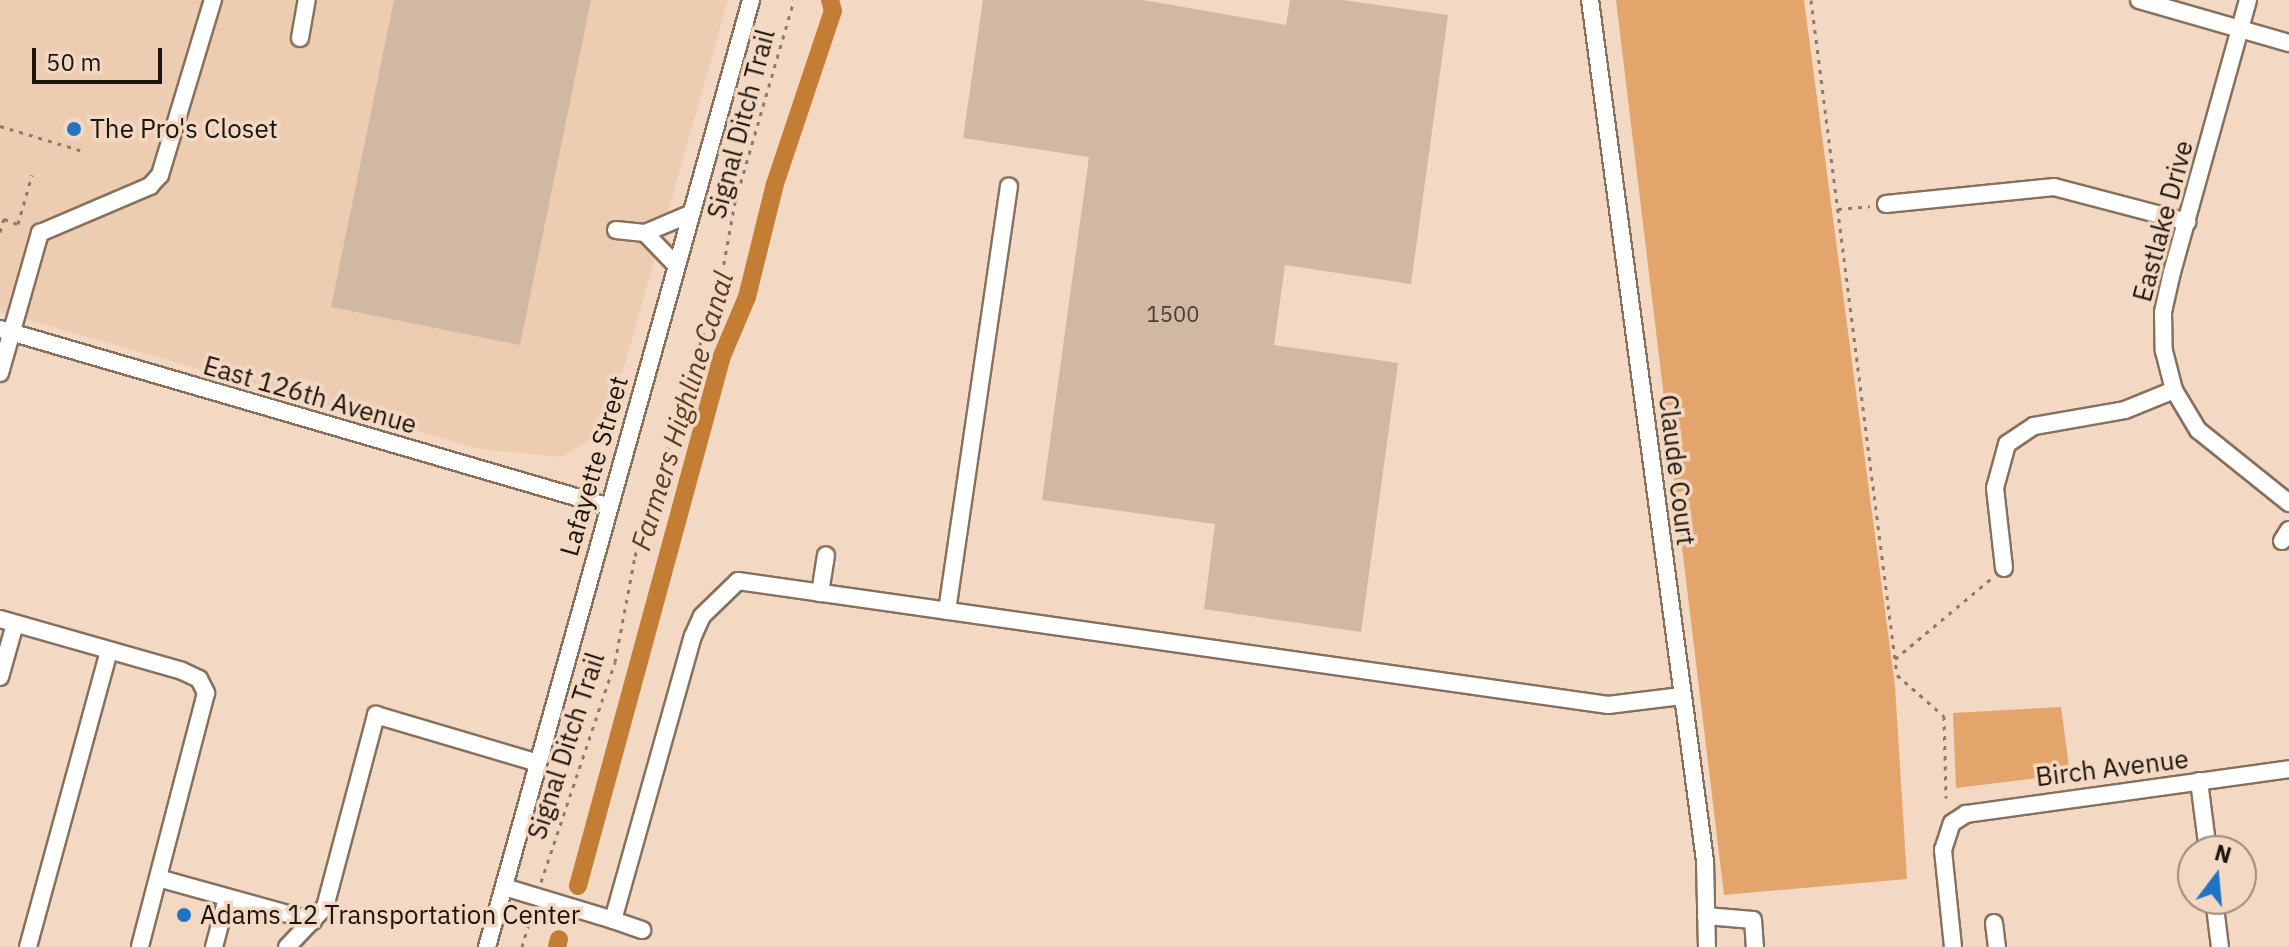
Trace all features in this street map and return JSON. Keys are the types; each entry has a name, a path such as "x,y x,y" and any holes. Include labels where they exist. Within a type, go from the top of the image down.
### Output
{"street":[{"path":"0,373 6,331 40,233 150,186 160,175 213,0"},
{"path":"300,38 307,0"},
{"name":"Lafayette Street","path":"487,947 607,506 751,0"},
{"name":"Claude Court","path":"1590,0 1705,861 1707,947"},
{"path":"2139,0 2289,43"},
{"name":"Eastlake Drive","path":"2248,0 2162,325 2174,390 2207,438 2289,503"},
{"path":"947,611 1009,186"},
{"path":"1886,204 2054,187 2187,222"},
{"path":"616,230 645,233 690,214"},
{"path":"645,233 676,265"},
{"name":"East 126th Avenue","path":"6,331 607,506"},
{"path":"2004,568 1995,488 2007,444 2034,426 2125,410 2174,390"},
{"path":"820,593 826,555"},
{"path":"613,920 702,616 738,581 1608,705 1681,696"},
{"path":"0,677 8,622 191,675 206,693 140,947"},
{"path":"28,947 109,651"},
{"path":"287,947 325,907 376,715 538,763"},
{"name":"Birch Avenue","path":"1953,947 1943,861 1948,830 1978,810 2289,769"},
{"path":"2199,781 2206,835"},
{"path":"158,878 313,921"},
{"path":"504,887 642,930"},
{"path":"214,947 227,898"},
{"path":"2216,915 2220,947"},
{"path":"1706,916 1753,920 1755,947"},
{"path":"1994,923 1997,947"}],"path":[{"name":"Signal Ditch Trail","path":"522,947 615,662 635,556 722,274 735,202 794,0"},
{"path":"1811,0 1897,675 1944,716 1946,798"},
{"path":"0,126 83,151"},
{"path":"0,232 4,219 18,224 32,175"},
{"path":"1838,209 1886,204"},
{"path":"1895,659 2004,568"}],"shaded area":[{"path":"0,0 728,0 619,385 599,434 562,457 480,449 0,312"},
{"path":"1616,0 1804,0 1895,686 1907,879 1724,895"},
{"path":"2061,707 2070,774 1956,788 1953,713"}],"building":[{"path":"394,0 591,0 520,345 331,307"},
{"path":"983,0 1143,0 1286,25 1290,0 1343,0 1448,15 1411,284 1285,265 1274,345 1398,363 1361,632 1204,609 1215,524 1042,500 1089,157 963,138"}],"waterway":[{"name":"Farmers Highline Canal","path":"578,886 722,356 747,297 775,184 833,11 830,0"},
{"name":"Farmers Highline Canal","path":"557,947 559,939"}],"place":[{"name":"The Pro's Closet","path":"74,129"},
{"name":"Adams 12 Transportation Center","path":"184,915"}]}
